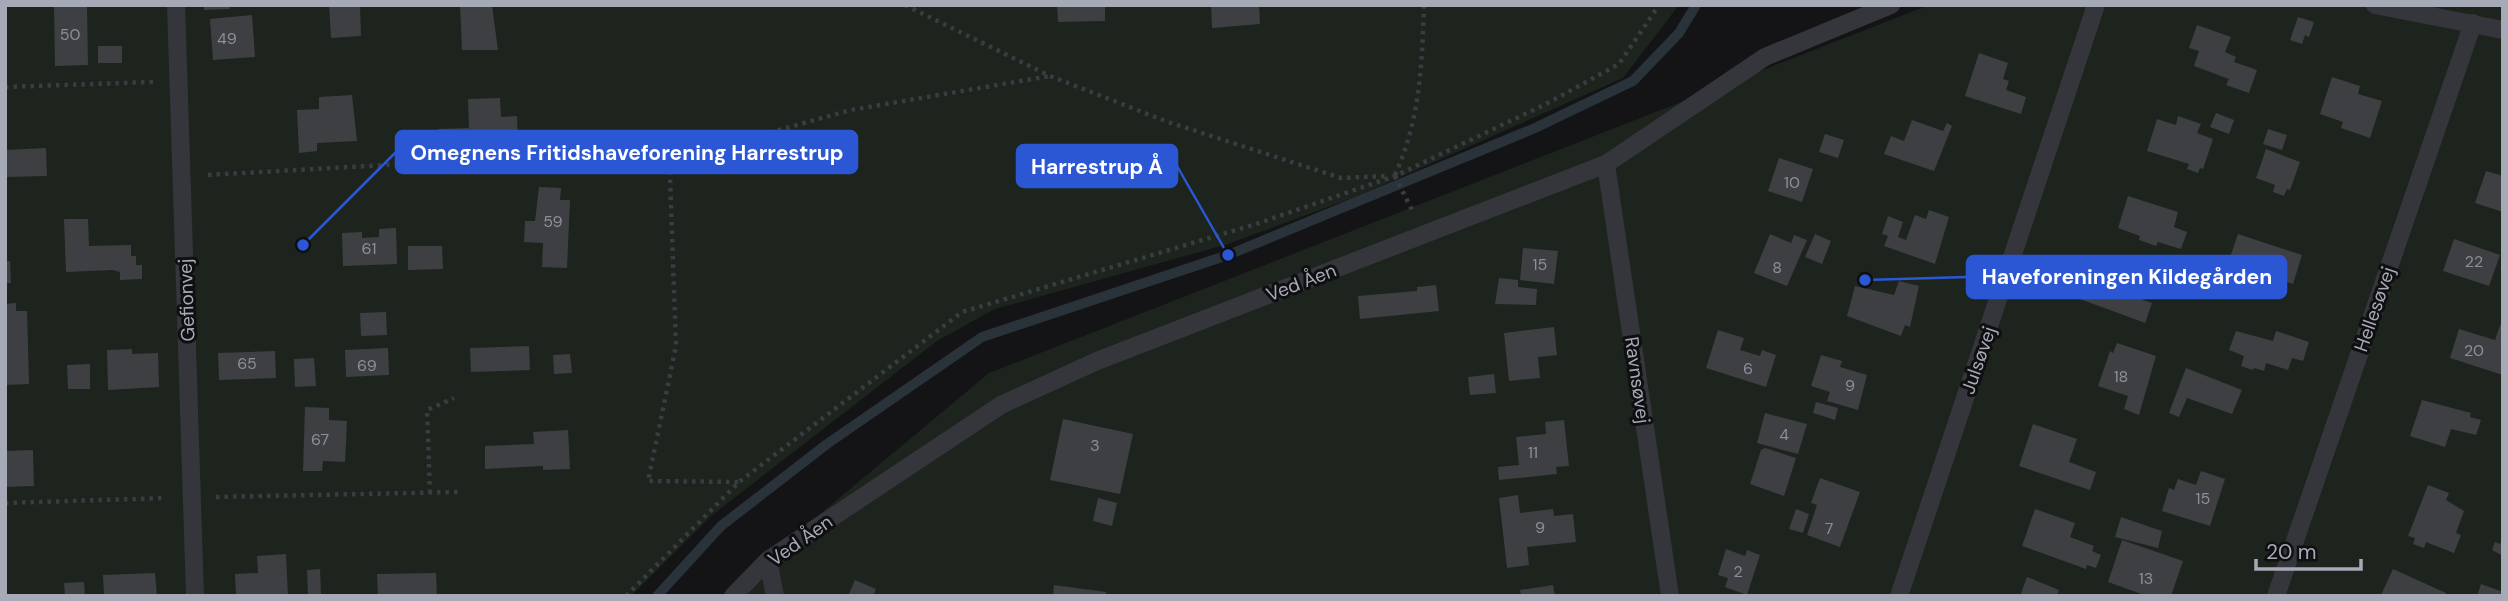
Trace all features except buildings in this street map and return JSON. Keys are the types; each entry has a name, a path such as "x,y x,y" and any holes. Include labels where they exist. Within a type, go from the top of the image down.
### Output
{"lane":[{"name":"Gefionvej","path":"176,5 195,596"},
{"name":"Ved Åen","path":"733,596 768,560 1000,405 1097,361 1606,164 1765,57 1891,5"},
{"name":"Julsøvej","path":"1899,596 2096,5"},
{"path":"2375,5 2503,30"},
{"name":"Hellesøvej","path":"2276,596 2473,23"},
{"name":"Ravnsøvej","path":"1606,164 1670,596"},
{"path":"768,560 775,596"}],"path":[{"path":"905,5 1050,76 1168,122 1340,178 1395,176"},
{"path":"1395,176 1408,148 1420,92 1424,5"},
{"path":"626,596 738,482 962,312 1256,224 1395,176 1546,104 1619,64 1660,5"},
{"path":"181,177 669,149 768,133 851,110 1050,76"},
{"path":"5,86 178,81"},
{"path":"669,149 676,346 648,481 738,482"},
{"path":"1395,176 1424,234"},
{"path":"430,493 427,410 454,398"},
{"path":"5,503 458,492"}],"shaded area":[{"path":"5,5 1679,5 1623,78 1358,196 1228,244 995,309 937,341 711,516 631,596 5,596"},
{"path":"1929,5 2503,5 2503,596 727,596 772,554 989,373"}],"waterway":[{"path":"657,596 721,526 827,444 982,337 1228,255 1535,128 1633,81 1679,33 1696,5"}],"place":[{"name":"Omegnens Fritidshaveforening Harrestrup","path":"303,245"},
{"name":"Harrestrup Å","path":"1228,255"},
{"name":"Haveforeningen Kildegården","path":"1865,280"}]}
